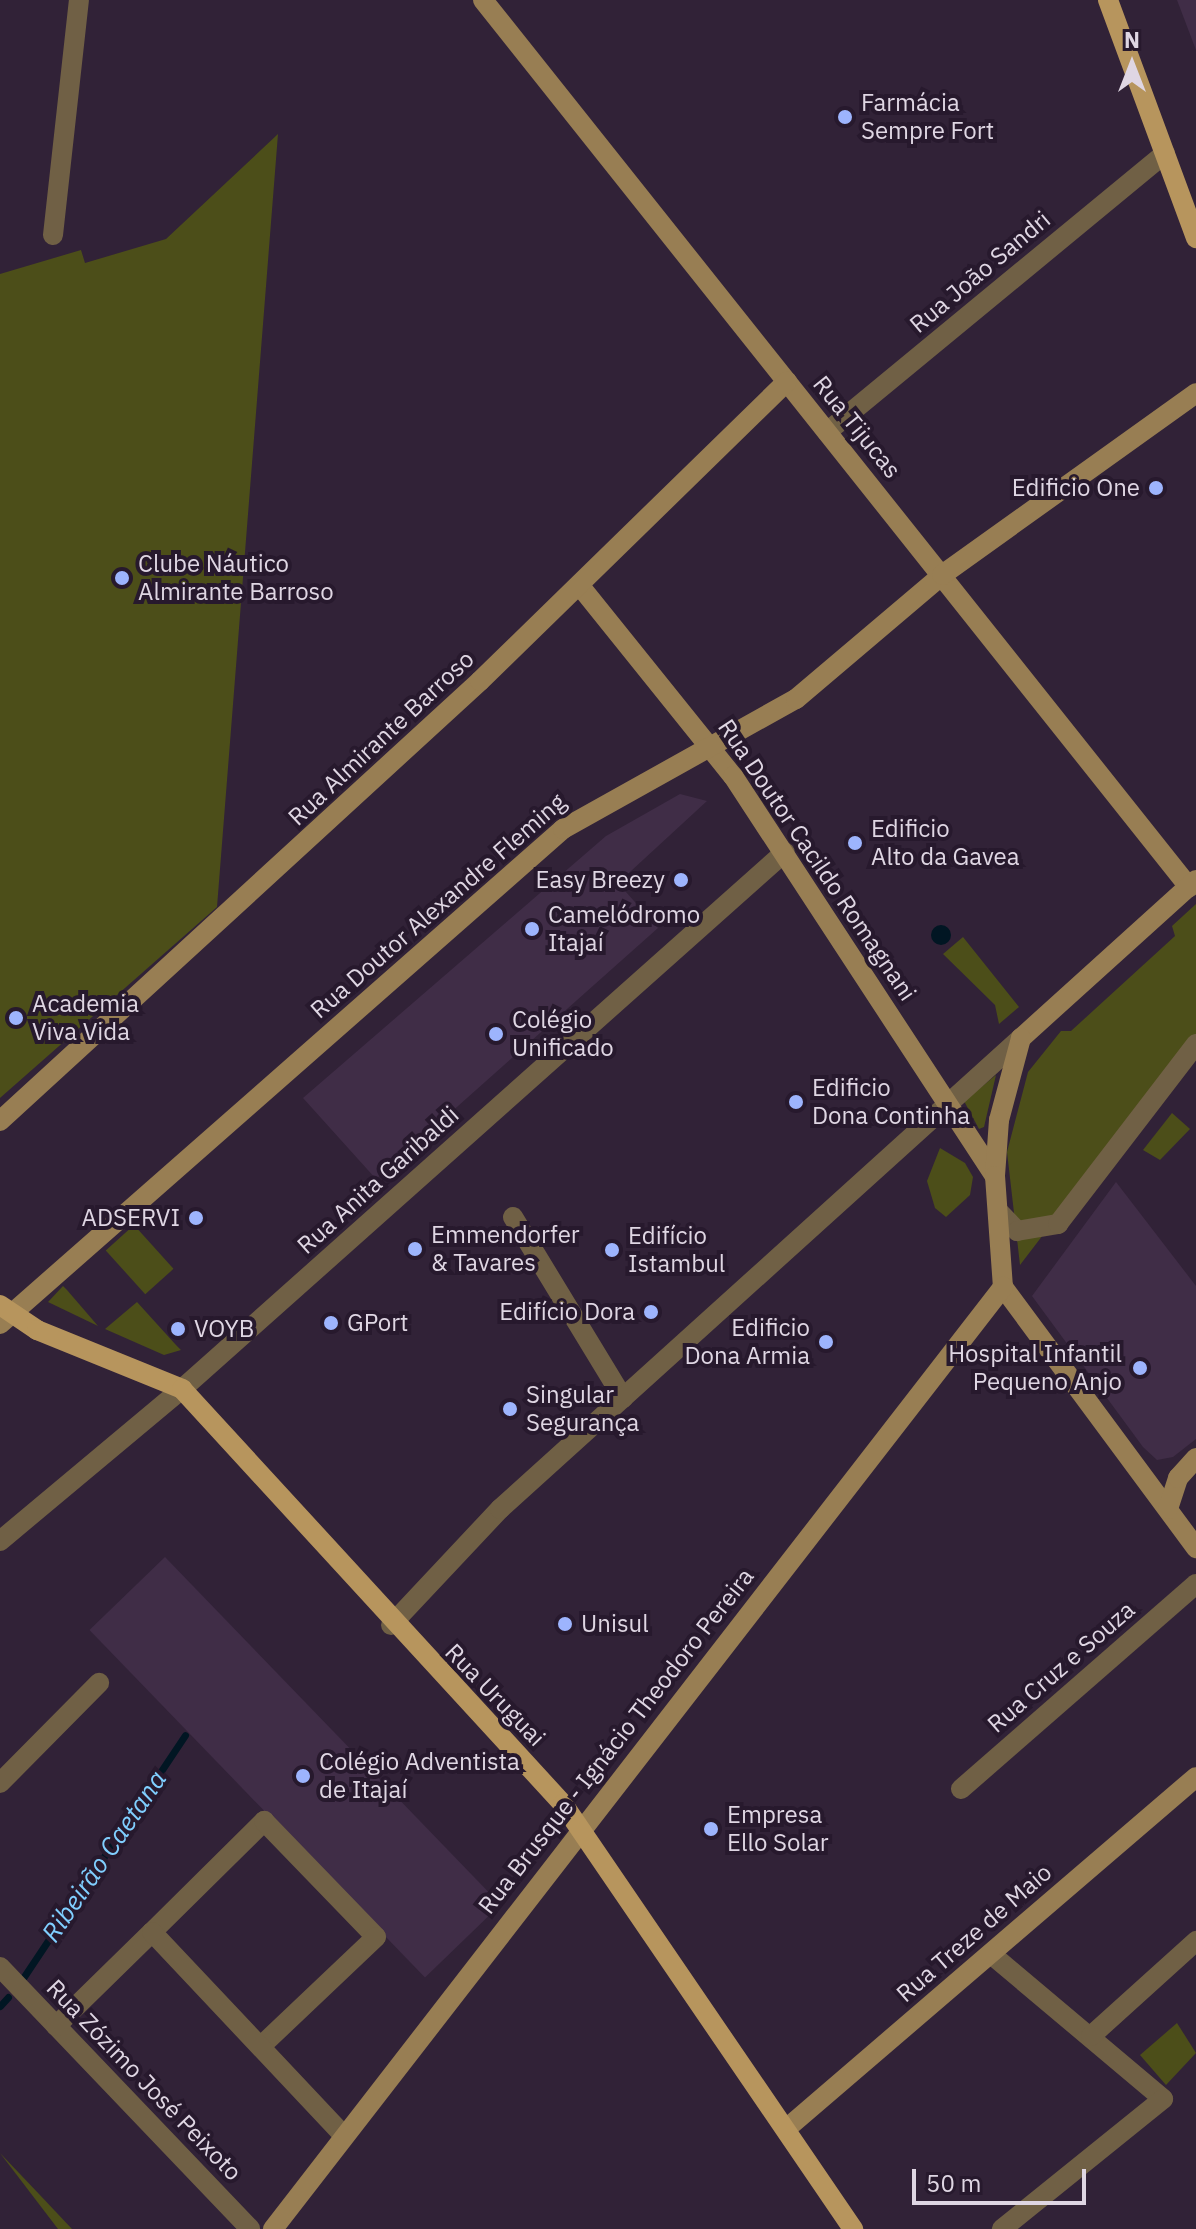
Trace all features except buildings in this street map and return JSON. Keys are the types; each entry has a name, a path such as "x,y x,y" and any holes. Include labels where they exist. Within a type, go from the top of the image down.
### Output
{"main road":[{"path":"1108,0 1196,238"},
{"name":"Rua Uruguai","path":"3,1315 182,1389 391,1625 583,1829 853,2229"}],"street":[{"path":"53,235 79,0"},
{"name":"Rua Tijucas","path":"483,0 1193,884"},
{"name":"Rua João Sandri","path":"827,432 1165,153"},
{"name":"Rua Almirante Barroso","path":"0,1121 103,1033 580,586 787,381"},
{"name":"Rua Doutor Alexandre Fleming","path":"3,1315 563,829 796,699 942,575 1196,393"},
{"name":"Rua Doutor Cacildo Romagnani","path":"580,586 711,747 785,852 995,1176"},
{"name":"Rua Anita Garibaldi","path":"0,1541 182,1389 785,852"},
{"path":"391,1625 500,1509 1193,884"},
{"path":"1021,1038 1001,1106 995,1176 1003,1287 1196,1548"},
{"path":"998,1211 1017,1231 1058,1224 1196,1044"},
{"path":"513,1217 623,1398"},
{"name":"Rua Brusque - Ignácio Theodoro Pereira","path":"273,2229 1003,1287"},
{"path":"1138,1467 1192,1461"},
{"path":"1168,1509 1192,1461"},
{"name":"Rua Cruz e Souza","path":"961,1789 1196,1584"},
{"path":"0,1783 99,1683"},
{"name":"Rua Treze de Maio","path":"786,2129 1196,1777"},
{"path":"56,2026 264,1821 376,1937 261,2046"},
{"path":"152,1932 344,2136"},
{"path":"1091,2036 1196,1941"},
{"path":"991,1954 1163,2099 1002,2229"},
{"name":"Rua Zózimo José Peixoto","path":"0,1967 250,2229"}],"shaded area":[{"path":"1177,0 1196,0 1196,50"},
{"name":"Clube Náutico Almirante Barroso","path":"278,134 217,907 0,1098 0,274 81,250 85,263 166,239"},
{"path":"680,794 707,801 618,883 658,928 376,1179 303,1098 606,836"},
{"path":"1196,904 1196,1035 1020,1265 1007,1152 1028,1072 1061,1031 1071,1031 1175,936 1172,926"},
{"path":"963,937 1019,1007 999,1024 995,1005 943,954"},
{"path":"996,1075 984,1127 979,1129 964,1101"},
{"path":"1172,1113 1190,1129 1160,1160 1143,1150"},
{"path":"940,1148 965,1163 973,1177 970,1195 946,1217 935,1208 927,1181"},
{"name":"Hospital Infantil Pequeno Anjo","path":"1116,1182 1196,1286 1196,1439 1173,1457 1157,1460 1143,1447 1032,1296"},
{"path":"134,1225 173,1269 145,1294 106,1250"},
{"path":"63,1286 67,1290 98,1326 48,1302"},
{"path":"137,1302 181,1350 164,1355 105,1329"},
{"name":"Colégio Adventista de Itajaí","path":"165,1557 501,1904 425,1977 89,1630"},
{"path":"1177,2023 1196,2053 1166,2085 1140,2055"},
{"path":"0,2153 39,2194 72,2229 58,2229"}],"water":[{"path":"941,925 948,928 951,935 948,942 941,945 934,942 931,935 934,928"}],"waterway":[{"name":"Ribeirão Caetana","path":"23,1978 185,1735"},
{"name":"Ribeirão Caetana","path":"0,2006 8,1997"}],"place":[{"name":"Farmácia Sempre Fort","path":"845,117"},
{"name":"Edificio One","path":"1156,488"},
{"name":"Clube Náutico Almirante Barroso","path":"122,578"},
{"name":"Edificio Alto da Gavea","path":"855,843"},
{"name":"Easy Breezy","path":"681,880"},
{"name":"Camelódromo Itajaí","path":"532,929"},
{"name":"Academia Viva Vida","path":"16,1018"},
{"name":"Colégio Unificado","path":"496,1034"},
{"name":"Edificio Dona Continha","path":"796,1102"},
{"name":"ADSERVI","path":"196,1218"},
{"name":"Emmendorfer & Tavares","path":"415,1249"},
{"name":"Edifício Istambul","path":"612,1250"},
{"name":"Edifício Dora","path":"651,1312"},
{"name":"GPort","path":"331,1323"},
{"name":"VOYB","path":"178,1329"},
{"name":"Edificio Dona Armia","path":"826,1342"},
{"name":"Hospital Infantil Pequeno Anjo","path":"1140,1368"},
{"name":"Singular Segurança","path":"510,1409"},
{"name":"Unisul","path":"565,1624"},
{"name":"Colégio Adventista de Itajaí","path":"303,1776"},
{"name":"Empresa Ello Solar","path":"711,1829"}]}
